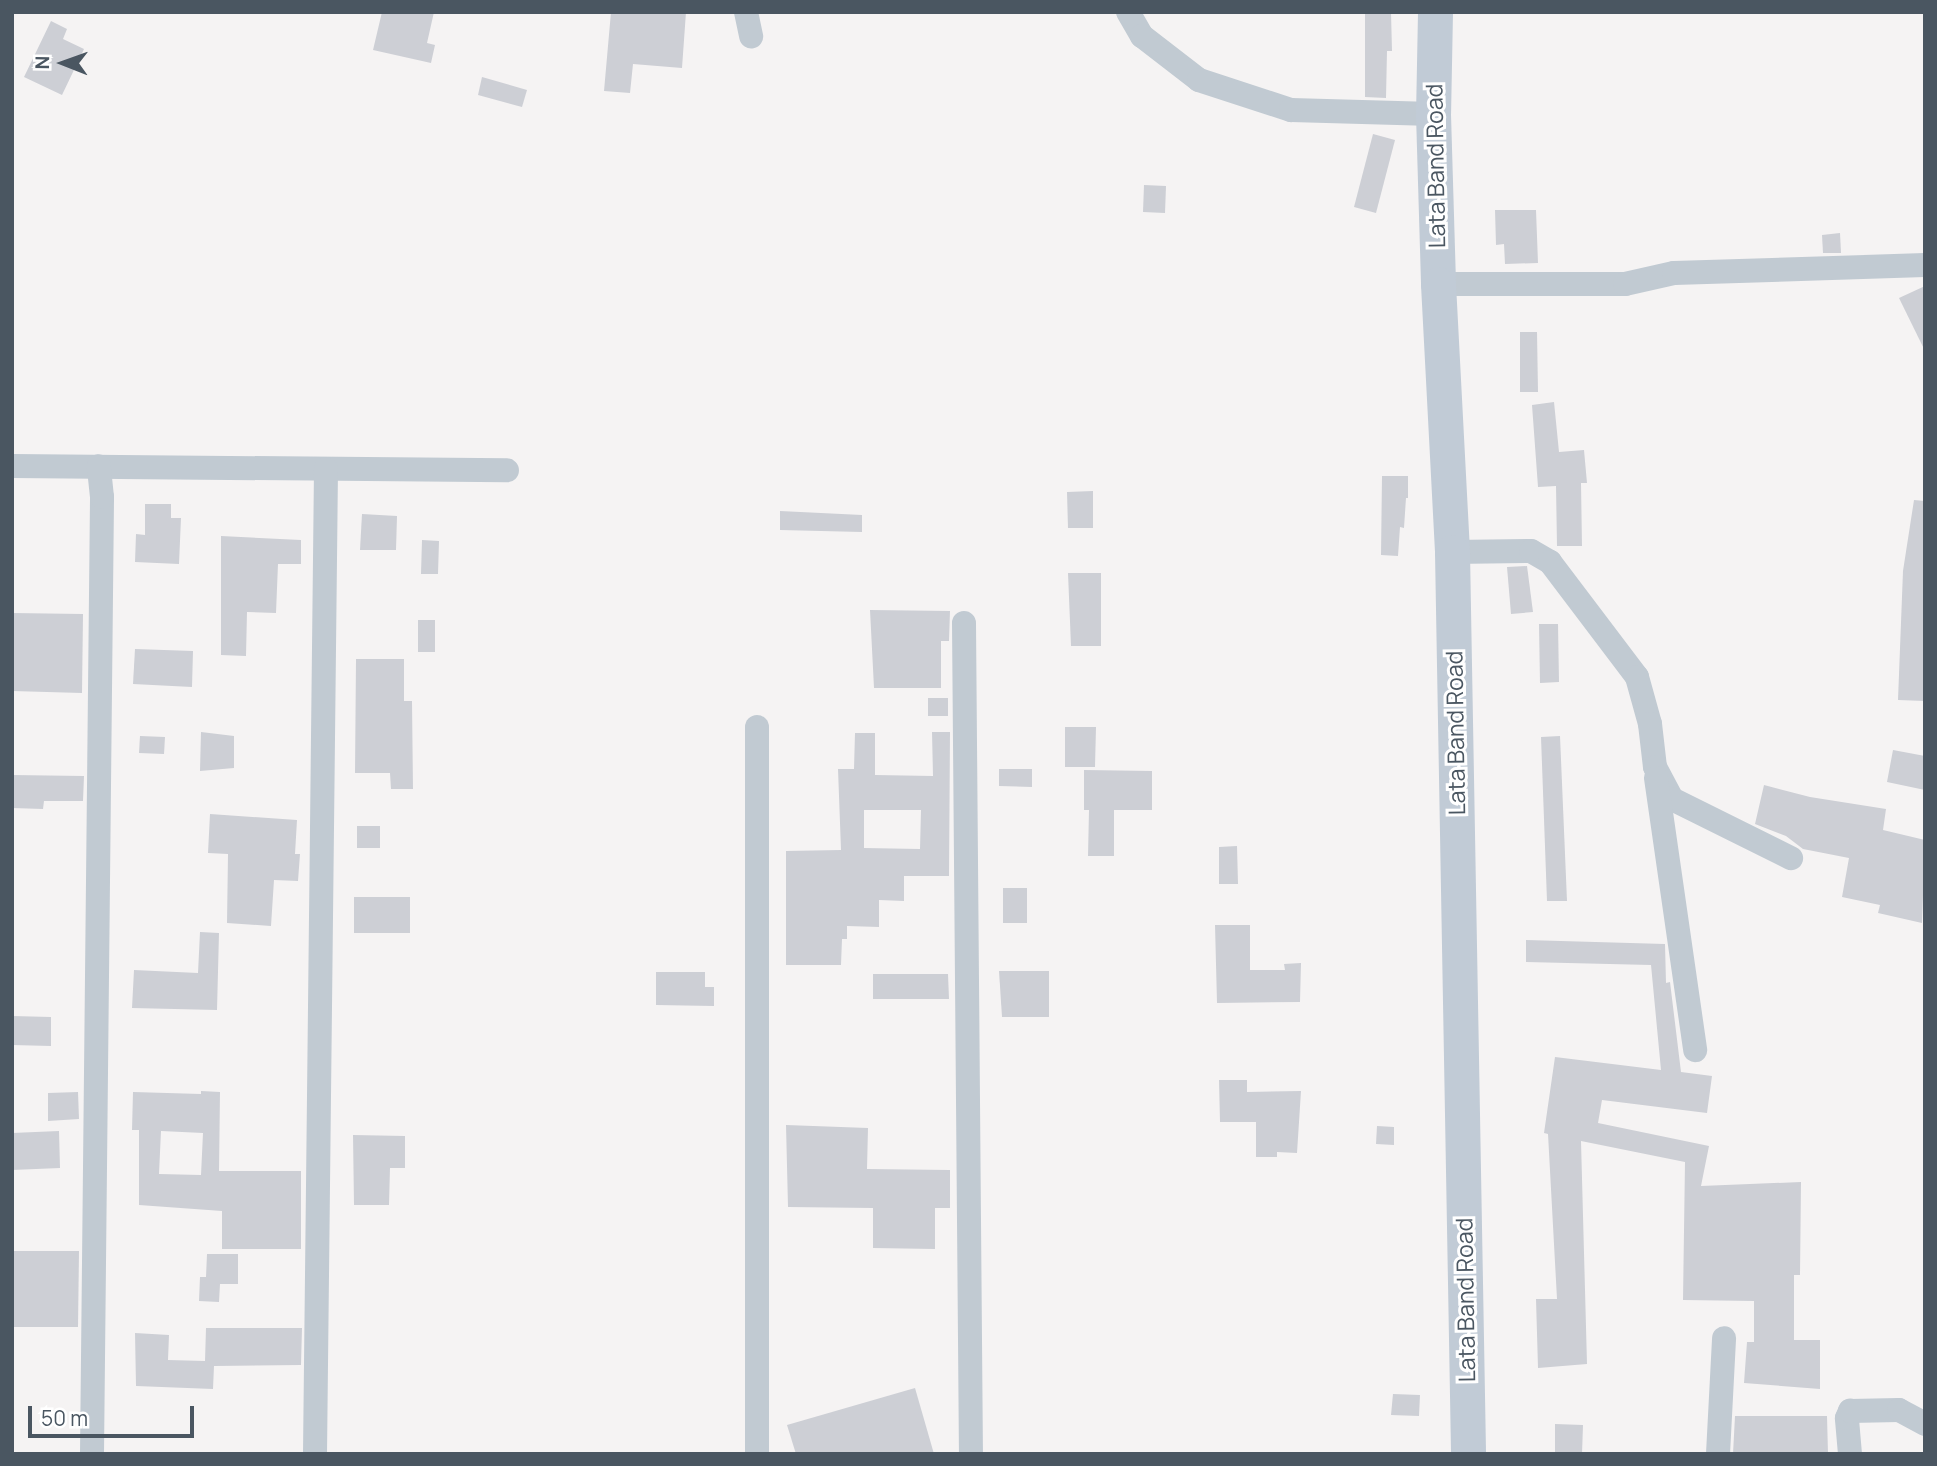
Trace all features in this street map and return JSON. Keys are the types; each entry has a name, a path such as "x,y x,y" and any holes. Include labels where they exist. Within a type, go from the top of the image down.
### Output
{"main road":[{"name":"Lata Band Road","path":"1435,12 1433,114 1438,284 1452,552 1468,1454"}],"street":[{"path":"1128,12 1142,36 1199,80 1291,110 1433,114"},
{"path":"1438,284 1625,284 1674,273 1925,265"},
{"path":"12,466 507,471"},
{"path":"92,1454 102,497 99,466"},
{"path":"315,1454 327,470"},
{"path":"1452,552 1531,551 1550,562 1637,677 1650,724 1695,1050"},
{"path":"964,623 971,1454"},
{"path":"757,727 757,1454"},
{"path":"1655,767 1672,799 1791,858"},
{"path":"1718,1454 1724,1338"},
{"path":"1850,1454 1847,1418 1850,1411 1899,1410 1925,1424"}],"building":[{"path":"382,12 434,12 427,43 435,45 431,63 373,50"},
{"path":"611,12 686,12 682,68 633,64 630,93 604,91"},
{"path":"1365,12 1391,12 1392,51 1387,51 1386,98 1365,97"},
{"path":"51,21 67,29 63,39 84,49 62,95 24,77"},
{"path":"482,77 527,90 522,107 478,95"},
{"path":"1373,134 1395,140 1376,213 1354,207"},
{"path":"1144,185 1166,186 1165,213 1143,212"},
{"path":"1495,210 1536,210 1538,263 1505,264 1504,244 1496,245"},
{"path":"1840,233 1841,253 1823,253 1822,235"},
{"path":"1925,286 1925,351 1899,298"},
{"path":"1520,332 1537,332 1538,392 1520,392"},
{"path":"1554,402 1559,452 1584,450 1587,483 1581,483 1582,546 1557,546 1556,486 1538,487 1532,405"},
{"path":"1382,476 1408,476 1408,498 1404,528 1400,527 1398,556 1381,555"},
{"path":"1093,491 1093,528 1068,528 1067,492"},
{"path":"1914,500 1925,501 1925,701 1898,700 1903,571"},
{"path":"145,504 171,504 171,518 181,518 179,564 135,562 136,534 145,535"},
{"path":"780,511 862,515 862,532 780,530"},
{"path":"362,514 397,516 396,550 360,550"},
{"path":"221,536 301,540 301,564 278,564 276,613 247,612 246,656 221,655"},
{"path":"422,540 439,541 438,574 421,574"},
{"path":"1527,566 1533,612 1511,614 1507,567"},
{"path":"1068,573 1101,573 1101,646 1071,646"},
{"path":"870,610 950,611 949,641 941,641 941,688 874,688"},
{"path":"12,613 83,614 82,693 12,691"},
{"path":"418,620 435,620 435,652 418,652"},
{"path":"1539,624 1558,624 1559,682 1540,683"},
{"path":"135,649 193,651 192,687 133,684"},
{"path":"356,659 404,659 404,701 412,701 413,789 391,789 390,773 355,773"},
{"path":"928,698 948,698 948,716 928,716"},
{"path":"1065,727 1096,727 1095,767 1065,767"},
{"path":"201,732 234,736 234,768 200,771"},
{"path":"932,732 950,732 949,876 904,876 904,901 879,900 879,927 847,926 847,939 842,939 841,965 786,965 786,851 841,850 838,769 854,769 855,733 875,733 875,775 933,776","holes":["864,810 921,810 920,849 864,848"]},
{"path":"140,736 165,737 164,754 139,753"},
{"path":"1560,736 1567,901 1547,901 1541,737"},
{"path":"1893,750 1925,756 1925,790 1887,782"},
{"path":"999,769 1032,769 1032,787 999,786"},
{"path":"1084,770 1152,771 1152,810 1114,810 1114,856 1088,856 1089,810 1084,810"},
{"path":"12,775 84,776 83,801 44,801 43,809 12,808"},
{"path":"1764,785 1810,797 1886,809 1883,830 1925,840 1922,923 1878,913 1880,905 1842,897 1849,858 1803,849 1786,836 1755,824"},
{"path":"210,814 297,820 295,854 300,854 298,881 274,880 271,926 227,923 228,854 208,853"},
{"path":"357,826 380,826 380,848 357,848"},
{"path":"1237,846 1238,884 1219,884 1219,847"},
{"path":"1003,888 1027,888 1027,923 1003,923"},
{"path":"354,897 410,897 410,933 354,933"},
{"path":"1215,925 1250,925 1250,970 1285,970 1284,964 1301,963 1300,1002 1217,1003"},
{"path":"200,932 219,933 217,1010 132,1008 134,970 198,973"},
{"path":"1526,940 1665,944 1666,983 1670,982 1681,1072 1712,1076 1707,1113 1602,1100 1598,1123 1709,1146 1701,1186 1801,1182 1800,1275 1794,1275 1794,1340 1820,1340 1820,1389 1744,1383 1747,1342 1754,1342 1754,1301 1683,1300 1685,1162 1581,1141 1587,1364 1538,1368 1536,1299 1557,1299 1548,1134 1544,1133 1555,1057 1661,1070 1651,965 1526,962"},
{"path":"999,971 1049,971 1049,1017 1002,1017"},
{"path":"656,972 705,972 705,987 714,987 714,1006 656,1005"},
{"path":"873,974 948,974 949,999 873,999"},
{"path":"12,1016 51,1017 51,1046 12,1045"},
{"path":"1219,1080 1247,1080 1247,1092 1301,1091 1297,1153 1277,1152 1277,1157 1256,1157 1256,1122 1220,1122"},
{"path":"201,1091 220,1092 219,1171 301,1171 301,1249 222,1249 222,1211 139,1205 139,1130 132,1130 133,1092 201,1094","holes":["161,1131 203,1133 201,1175 159,1174"]},
{"path":"78,1092 79,1119 48,1121 48,1093"},
{"path":"786,1125 868,1128 867,1169 950,1170 950,1208 935,1208 935,1249 873,1248 873,1208 788,1207"},
{"path":"1377,1126 1394,1127 1394,1145 1376,1144"},
{"path":"59,1131 60,1168 12,1170 12,1133"},
{"path":"353,1135 405,1136 405,1168 390,1168 389,1205 354,1205"},
{"path":"12,1251 79,1251 78,1327 12,1327"},
{"path":"207,1254 238,1254 238,1284 220,1284 219,1302 199,1301 200,1277 206,1277"},
{"path":"206,1328 302,1328 301,1365 214,1366 213,1389 136,1386 135,1333 169,1335 168,1360 205,1361"},
{"path":"915,1388 934,1454 796,1454 787,1425"},
{"path":"1393,1394 1420,1395 1419,1416 1391,1415"},
{"path":"1735,1416 1827,1416 1828,1454 1733,1454"},
{"path":"1555,1424 1583,1425 1582,1454 1555,1454"}]}
